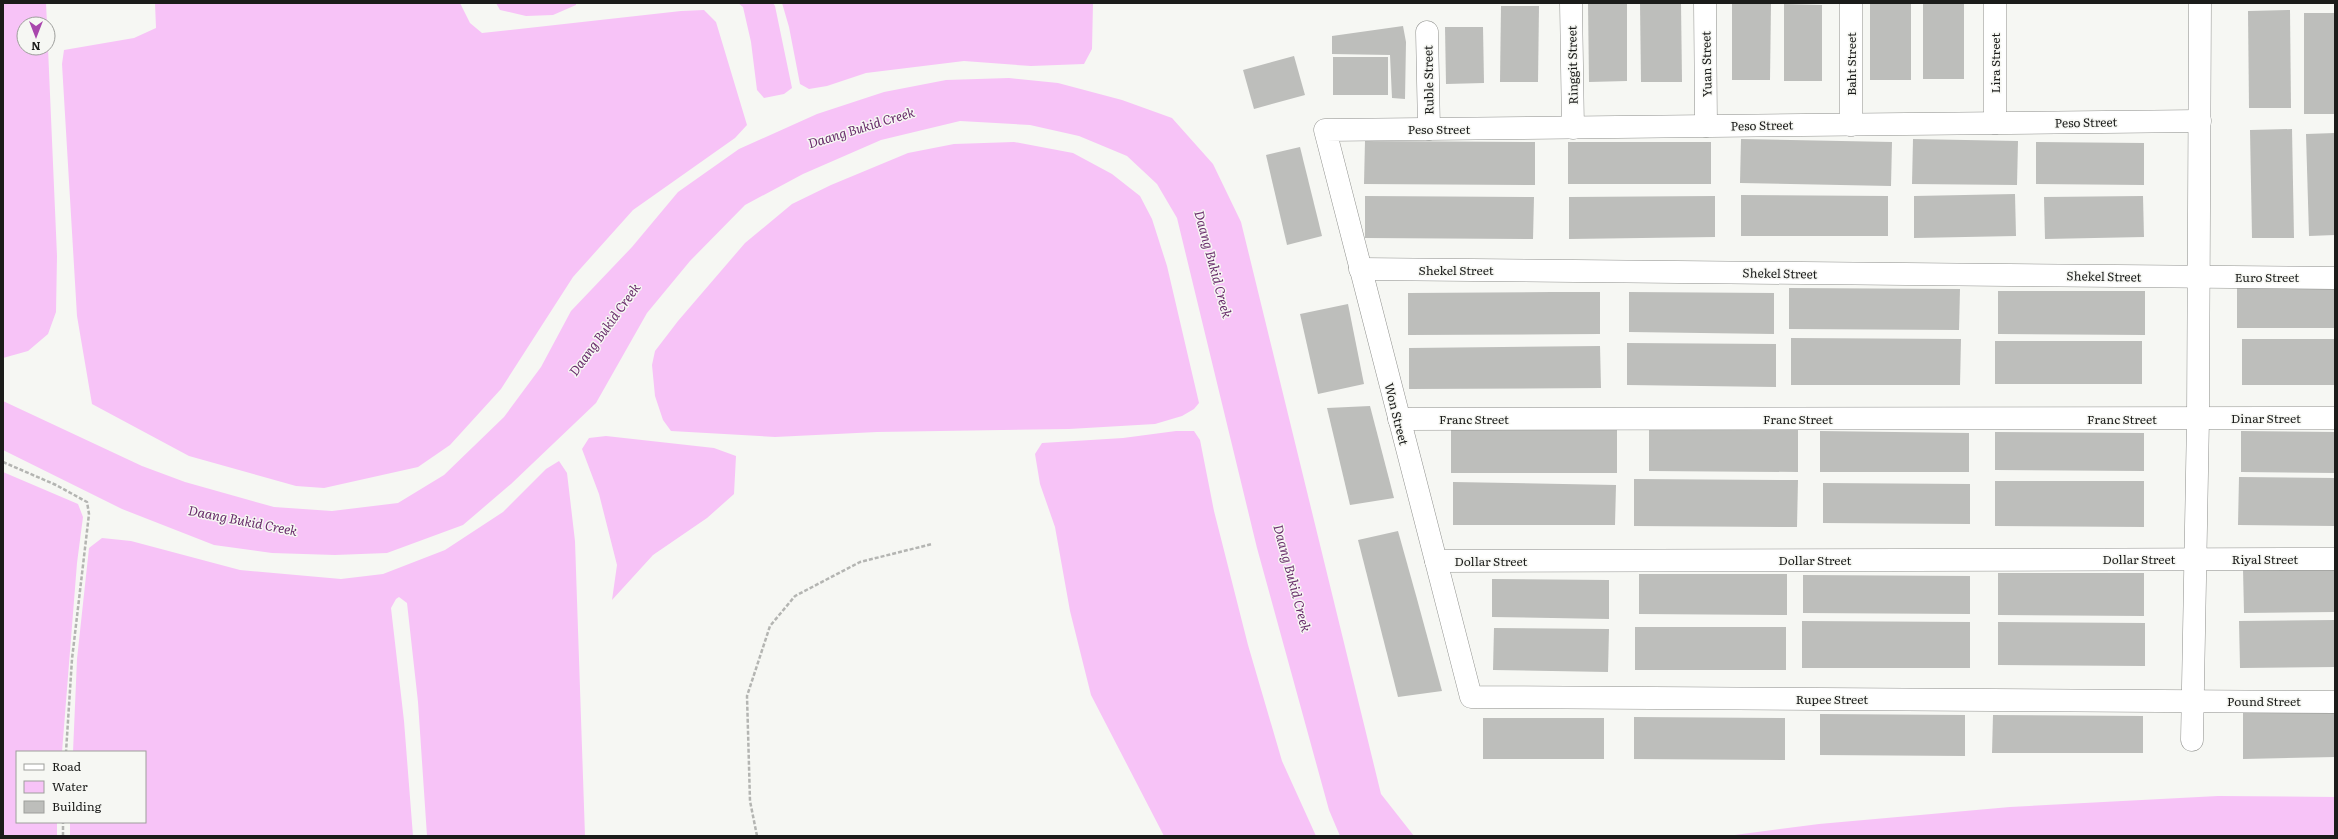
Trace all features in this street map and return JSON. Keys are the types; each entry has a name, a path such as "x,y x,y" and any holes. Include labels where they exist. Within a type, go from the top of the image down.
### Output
{"street":[{"name":"Ringgit Street","path":"1571,3 1573,128"},
{"name":"Yuan Street","path":"1705,3 1706,126"},
{"name":"Baht Street","path":"1851,3 1851,125"},
{"name":"Lira Street","path":"1995,3 1995,123"},
{"path":"2192,740 2198,418 2200,3"},
{"name":"Ruble Street","path":"1428,32 1429,129"},
{"name":"Peso Street","path":"1325,130 2200,121"},
{"name":"Won Street","path":"1325,130 1471,697"},
{"name":"Shekel Street","path":"1360,269 2199,277"},
{"name":"Euro Street","path":"2199,277 2335,278"},
{"name":"Franc Street","path":"1399,419 2198,418"},
{"name":"Dinar Street","path":"2198,418 2335,418"},
{"name":"Riyal Street","path":"2195,559 2335,559"},
{"name":"Dollar Street","path":"1436,561 2195,559"},
{"name":"Rupee Street","path":"1471,697 2193,701"},
{"name":"Pound Street","path":"2193,701 2335,702"}],"path":[{"path":"3,462 56,485 87,502 89,514 72,659 66,751"},
{"path":"757,836 750,801 748,696 770,626 795,596 860,562 932,544"},
{"path":"63,836 64,823"}],"water":[{"path":"3,3 46,3 47,16 16,16 16,56 48,56 57,256 56,312 48,334 28,351 3,358"},
{"path":"155,3 460,3 470,23 482,33 681,11 704,10 716,22 747,125 735,138 633,210 573,277 501,389 450,445 418,467 324,488 296,486 189,456 92,404 77,316 62,64 64,50 134,38 156,28"},
{"path":"496,3 576,3 576,5 553,15 526,16 500,10"},
{"path":"738,3 773,3 775,6 792,88 784,94 764,98 757,90 751,42 743,7"},
{"path":"782,3 1093,3 1092,49 1084,64 1031,66 964,61 866,73 827,86 809,89 800,84 789,27"},
{"name":"Daang Bukid Creek","path":"1009,78 1058,83 1122,100 1172,118 1213,164 1241,222 1381,794 1414,836 1340,836 1329,810 1257,548 1177,218 1157,184 1127,156 1079,136 1030,125 960,121 881,140 803,174 745,205 690,261 647,313 596,403 511,484 463,525 387,553 335,555 272,553 214,545 122,509 3,450 3,401 142,466 185,482 274,507 332,511 398,503 444,475 504,417 541,367 571,311 632,247 678,192 739,149 817,114 884,92 946,80"},
{"path":"1014,142 1073,153 1112,174 1140,196 1152,219 1167,266 1199,403 1194,409 1182,416 1155,424 1069,429 877,432 775,437 671,431 663,420 655,396 652,365 655,351 678,321 745,243 792,204 831,185 908,153 954,144"},
{"path":"1176,431 1194,431 1200,440 1214,511 1248,645 1282,761 1316,836 1164,836 1091,695 1070,611 1055,527 1040,484 1035,454 1042,443 1123,438"},
{"path":"606,436 714,448 736,456 734,494 707,518 653,555 612,600 617,565 599,494 582,449 589,438"},
{"path":"559,461 567,473 575,541 585,836 427,836 418,702 407,603 399,597 396,599 391,608 404,721 413,836 70,836 70,823 146,823 146,751 73,751 77,659 89,548 102,538 131,541 240,570 341,579 383,574 445,550 503,512 546,469"},
{"path":"3,472 78,504 83,517 77,563 62,751 16,751 16,823 57,823 57,836 3,836"},
{"path":"2218,796 2335,797 2335,836 1727,836 1819,824 2010,807"}],"building":[{"path":"1588,3 1627,3 1627,81 1589,82"},
{"path":"1640,3 1681,3 1682,82 1641,82"},
{"path":"1870,3 1911,3 1911,80 1870,80"},
{"path":"1923,3 1964,3 1964,79 1923,79"},
{"path":"1732,4 1771,4 1770,80 1732,80"},
{"path":"1784,4 1822,5 1822,81 1784,81"},
{"path":"1501,6 1539,6 1538,82 1500,82"},
{"path":"2290,10 2291,108 2249,108 2248,11"},
{"path":"2304,13 2335,13 2335,114 2304,114"},
{"path":"1403,26 1406,42 1405,99 1392,98 1390,55 1332,54 1332,36"},
{"path":"1445,27 1483,27 1484,83 1446,84"},
{"path":"1294,56 1305,95 1254,109 1243,70"},
{"path":"1333,57 1388,57 1388,95 1333,95"},
{"path":"2292,129 2294,238 2252,238 2250,130"},
{"path":"2335,133 2335,235 2309,236 2306,134"},
{"path":"1741,139 1892,142 1891,186 1740,183"},
{"path":"1913,139 2018,141 2017,185 1912,184"},
{"path":"1365,141 1535,142 1535,185 1364,184"},
{"path":"1568,142 1711,142 1711,184 1568,184"},
{"path":"2036,142 2144,143 2144,185 2036,184"},
{"path":"1300,147 1322,236 1287,245 1266,155"},
{"path":"2015,194 2016,236 1914,238 1914,196"},
{"path":"1741,195 1888,196 1888,236 1741,236"},
{"path":"1365,196 1534,197 1533,239 1365,238"},
{"path":"1715,196 1715,237 1569,239 1569,197"},
{"path":"2143,196 2144,237 2045,239 2044,197"},
{"path":"2237,285 2335,285 2335,328 2237,328"},
{"path":"1789,288 1960,289 1959,330 1789,329"},
{"path":"1998,291 2145,291 2145,335 1998,334"},
{"path":"1600,292 1600,334 1408,335 1408,293"},
{"path":"1629,292 1774,293 1774,334 1629,332"},
{"path":"1348,304 1364,384 1318,394 1300,314"},
{"path":"1791,338 1961,339 1960,385 1791,385"},
{"path":"2242,339 2335,339 2335,385 2242,385"},
{"path":"1995,341 2142,341 2142,384 1995,384"},
{"path":"1627,343 1776,344 1776,387 1627,385"},
{"path":"1600,346 1601,388 1409,389 1409,348"},
{"path":"1370,406 1394,498 1350,505 1327,408"},
{"path":"1649,426 1798,427 1798,472 1649,471"},
{"path":"1451,427 1617,427 1617,473 1451,473"},
{"path":"1820,431 1969,433 1969,472 1820,472"},
{"path":"2241,431 2335,432 2335,473 2241,472"},
{"path":"1995,432 2144,433 2144,471 1995,470"},
{"path":"2239,477 2335,478 2335,526 2238,525"},
{"path":"1634,479 1798,480 1797,527 1634,526"},
{"path":"1995,481 2144,481 2144,527 1995,526"},
{"path":"1453,482 1616,485 1615,525 1453,525"},
{"path":"1823,483 1970,484 1970,524 1823,523"},
{"path":"1398,531 1442,691 1398,697 1358,540"},
{"path":"2335,568 2335,612 2244,613 2243,569"},
{"path":"1998,573 2144,573 2144,616 1998,615"},
{"path":"1639,574 1787,574 1787,615 1639,614"},
{"path":"1803,575 1970,576 1970,614 1803,613"},
{"path":"1492,579 1609,580 1609,619 1492,617"},
{"path":"2335,620 2335,667 2240,668 2239,621"},
{"path":"1802,621 1970,622 1970,668 1802,668"},
{"path":"1998,622 2145,623 2145,666 1998,665"},
{"path":"1635,627 1786,627 1786,670 1635,670"},
{"path":"1494,628 1609,629 1608,672 1493,670"},
{"path":"2335,712 2335,757 2243,759 2243,713"},
{"path":"1820,714 1965,715 1965,756 1820,755"},
{"path":"1993,715 2143,716 2143,753 1992,753"},
{"path":"1634,717 1785,718 1785,760 1634,759"},
{"path":"1483,718 1604,718 1604,759 1483,759"}]}
